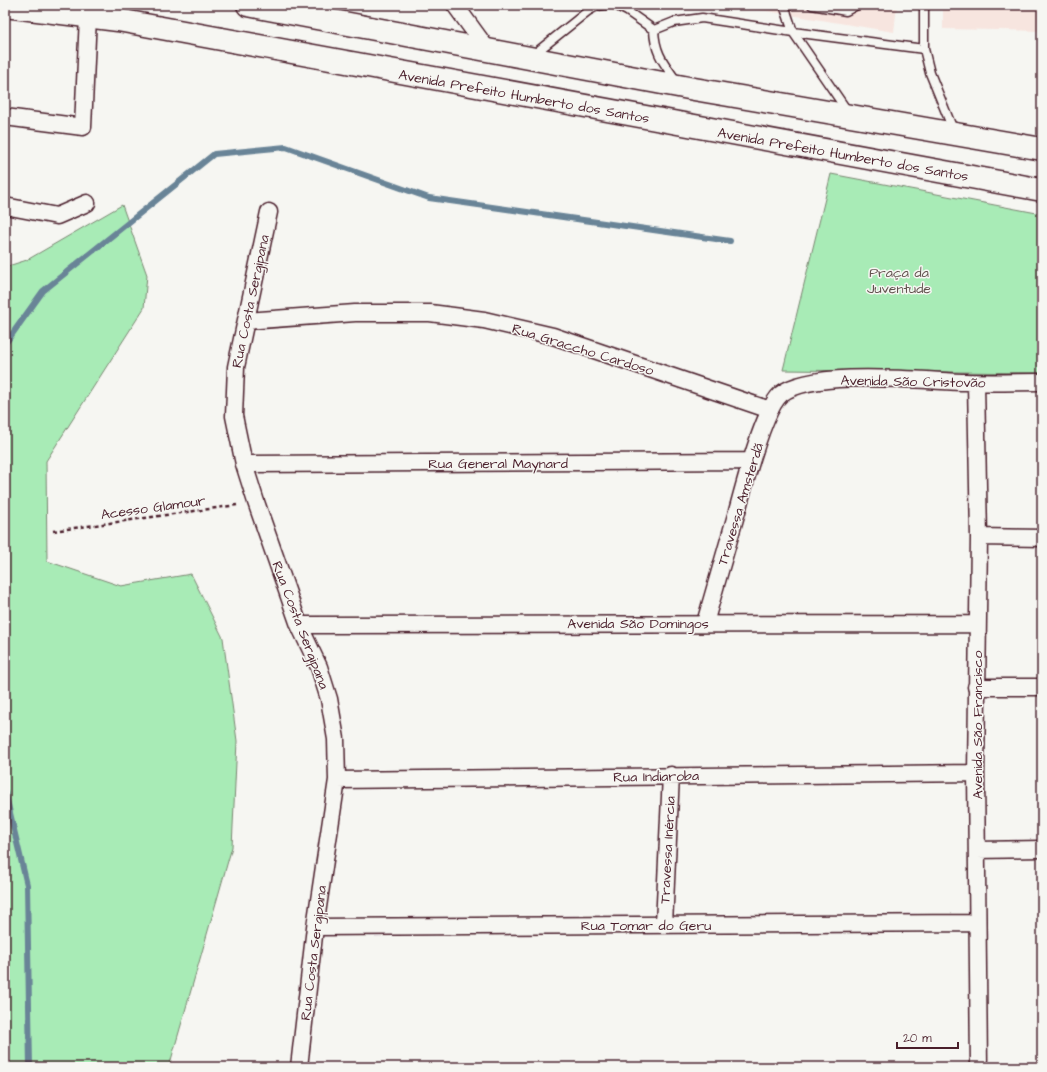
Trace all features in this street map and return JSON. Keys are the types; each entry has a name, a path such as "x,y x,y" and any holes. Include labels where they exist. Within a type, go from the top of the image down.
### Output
{"street":[{"path":"455,5 487,49"},
{"name":"Avenida Prefeito Humberto dos Santos","path":"5,6 88,16 1042,190"},
{"path":"260,6 680,86 1042,149"},
{"path":"5,117 83,127 88,16"},
{"path":"5,206 57,216 87,203"},
{"name":"Rua Costa Sergipana","path":"269,212 236,367 234,385 234,416 244,464 256,502 299,625 319,667 329,699 336,739 337,780 315,927 299,1067"},
{"name":"Rua Graccho Cardoso","path":"247,321 355,313 430,314 484,320 553,336 770,410"},
{"name":"Avenida São Cristovão","path":"786,391 811,382 844,379 1042,382"},
{"name":"Avenida São Francisco","path":"976,382 979,537 976,687 979,1067"},
{"name":"Travessa Amsterdã","path":"705,623 751,461 770,410 779,397 786,391"},
{"name":"Rua General Maynard","path":"244,464 751,461"},
{"path":"979,537 1042,538"},
{"name":"Avenida São Domingos","path":"299,625 705,623 977,624"},
{"path":"976,687 1042,687"},
{"name":"Rua Indiaroba","path":"337,780 671,775 976,773"},
{"name":"Travessa Inércia","path":"664,924 671,775"},
{"path":"977,850 1042,849"},
{"name":"Rua Tomar do Geru","path":"315,927 977,923"}],"lane":[{"path":"530,57 588,11 597,6 605,5"},
{"path":"615,5 627,11 654,30"},
{"path":"784,5 794,32 851,116"},
{"path":"812,5 826,6 846,11 857,5"},
{"path":"924,5 924,49 930,73 956,135"},
{"path":"654,30 674,22 702,18 924,49"},
{"path":"654,30 655,46 658,53 680,86"}],"path":[{"name":"Acesso Glamour","path":"53,531 256,502"}],"shaded area":[{"path":"730,5 897,5 894,32"},
{"path":"943,5 1042,5 1042,31 943,29"}],"green space":[{"name":"Praça da Juventude","path":"831,174 1042,214 1042,373 783,370"},
{"path":"122,205 147,275 144,308 46,461 47,561 121,586 191,574 223,638 237,741 232,847 169,1067 5,1067 5,267 27,260"}],"waterway":[{"path":"5,344 43,291 214,154 286,147 429,198 730,241"},
{"path":"5,792 27,885 30,1067"}]}
